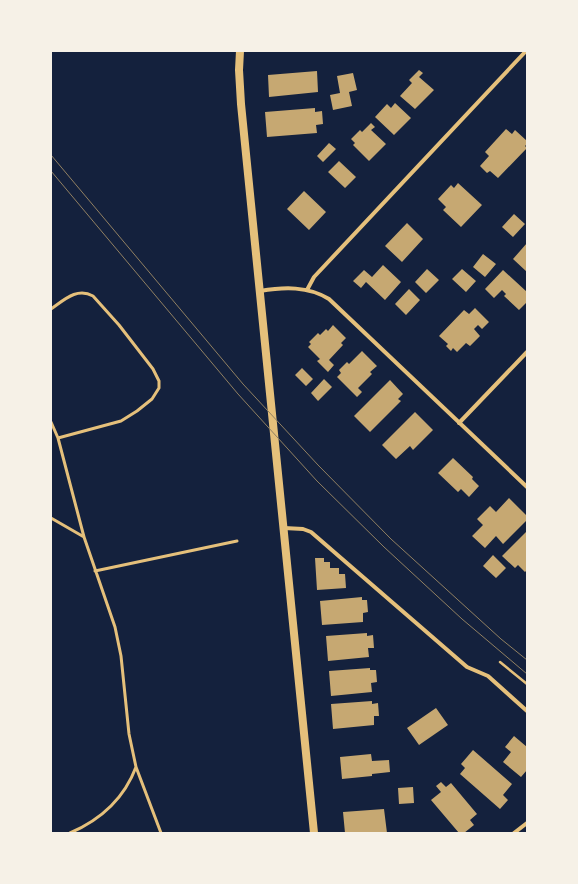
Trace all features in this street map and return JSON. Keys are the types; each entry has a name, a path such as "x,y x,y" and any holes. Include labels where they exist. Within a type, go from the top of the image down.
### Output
{"main road":[{"path":"240,51 239,70 241,104 268,377 280,481 314,833"}],"street":[{"path":"307,290 314,277 526,51"},
{"path":"260,291 288,288 307,290 322,294 336,305 527,487"},
{"path":"460,423 527,352"},
{"path":"284,528 303,529 311,532 467,667 488,676 527,711"},
{"path":"514,833 527,824"}],"lane":[{"path":"51,309 74,294 81,292 93,296 119,324 153,369 159,382 159,388 152,399 138,412 121,421 58,438"},
{"path":"51,422 58,438 84,537 110,612 118,641 129,734 136,767 161,833"},
{"path":"51,518 84,537"},
{"path":"96,571 238,541"},
{"path":"70,833 93,821 113,804 128,786 136,767"}],"path":[{"path":"500,662 527,684"}],"building":[{"path":"419,70 423,73 419,77 434,90 415,109 400,96 412,83 409,80"},
{"path":"317,71 318,92 269,97 268,75"},
{"path":"353,73 357,90 349,92 352,106 333,110 330,95 340,93 337,76"},
{"path":"395,103 411,118 394,135 375,117 387,104 391,108"},
{"path":"315,108 315,112 322,111 323,124 316,125 317,133 267,137 265,112"},
{"path":"371,123 375,127 371,130 386,144 369,161 353,145 355,143 351,139 360,130 362,132"},
{"path":"506,129 512,134 515,130 527,141 525,146 527,148 498,178 490,171 487,173 480,166 489,156 485,152"},
{"path":"329,143 336,149 323,162 317,156"},
{"path":"339,161 356,177 345,188 328,172"},
{"path":"458,183 482,205 461,227 443,210 446,207 438,199 451,185 454,188"},
{"path":"304,191 326,212 309,230 287,209"},
{"path":"514,214 525,224 513,237 502,227"},
{"path":"407,223 423,239 402,262 385,246"},
{"path":"527,243 527,272 513,259"},
{"path":"483,254 496,264 485,277 473,267"},
{"path":"383,265 401,282 385,300 366,282 361,288 353,281 364,270 372,277"},
{"path":"427,269 439,280 426,293 415,282"},
{"path":"462,269 476,281 466,292 452,279"},
{"path":"503,270 527,292 527,302 519,310 504,296 506,294 502,290 494,298 485,289"},
{"path":"409,289 420,300 406,315 395,304"},
{"path":"475,308 489,322 482,329 478,325 474,329 480,336 470,346 466,343 457,352 453,348 451,351 446,346 448,344 439,336 464,310 469,314"},
{"path":"333,325 346,338 341,343 343,345 329,360 334,365 328,372 317,361 320,359 308,347 311,344 309,342 318,333 320,335 326,329 328,331"},
{"path":"362,351 377,366 370,372 372,374 358,388 362,392 357,397 337,377 341,373 339,370 347,362 349,364"},
{"path":"302,368 313,379 306,386 295,375"},
{"path":"324,379 332,387 318,401 311,393"},
{"path":"390,380 403,394 398,399 401,401 370,432 354,416"},
{"path":"415,412 433,430 413,450 410,446 396,459 382,445"},
{"path":"453,458 473,477 472,479 479,486 469,497 461,489 458,492 438,473"},
{"path":"509,498 527,516 527,520 503,544 496,536 485,548 472,536 483,525 477,519 490,506 496,512"},
{"path":"527,531 527,570 525,572 518,565 515,568 502,556"},
{"path":"493,555 506,568 496,578 483,566"},
{"path":"315,558 324,558 324,562 330,562 330,568 339,568 339,574 345,574 346,588 317,590"},
{"path":"362,597 362,600 367,600 368,612 363,613 363,622 322,625 320,601"},
{"path":"367,633 367,636 373,635 374,648 368,648 369,657 328,661 326,636"},
{"path":"370,668 370,670 376,670 377,682 371,683 372,692 331,696 329,671"},
{"path":"372,701 372,704 378,703 379,716 374,716 374,725 333,729 331,704"},
{"path":"436,708 448,725 419,745 407,728"},
{"path":"514,736 527,747 527,770 521,777 503,762 511,752 505,747"},
{"path":"473,750 512,784 503,795 508,800 500,809 460,774 465,768 461,764"},
{"path":"371,754 372,761 389,760 390,772 372,774 372,776 342,779 340,757"},
{"path":"441,782 446,787 451,783 477,814 470,820 474,825 464,833 459,833 431,800 441,792 436,786"},
{"path":"413,787 414,803 399,804 398,788"},
{"path":"384,809 387,833 345,833 343,812"}],"tram line":[{"path":"51,155 243,384 318,465 391,539 501,639 527,660"},
{"path":"51,171 238,394 317,481 384,547 462,619 527,674"}]}
